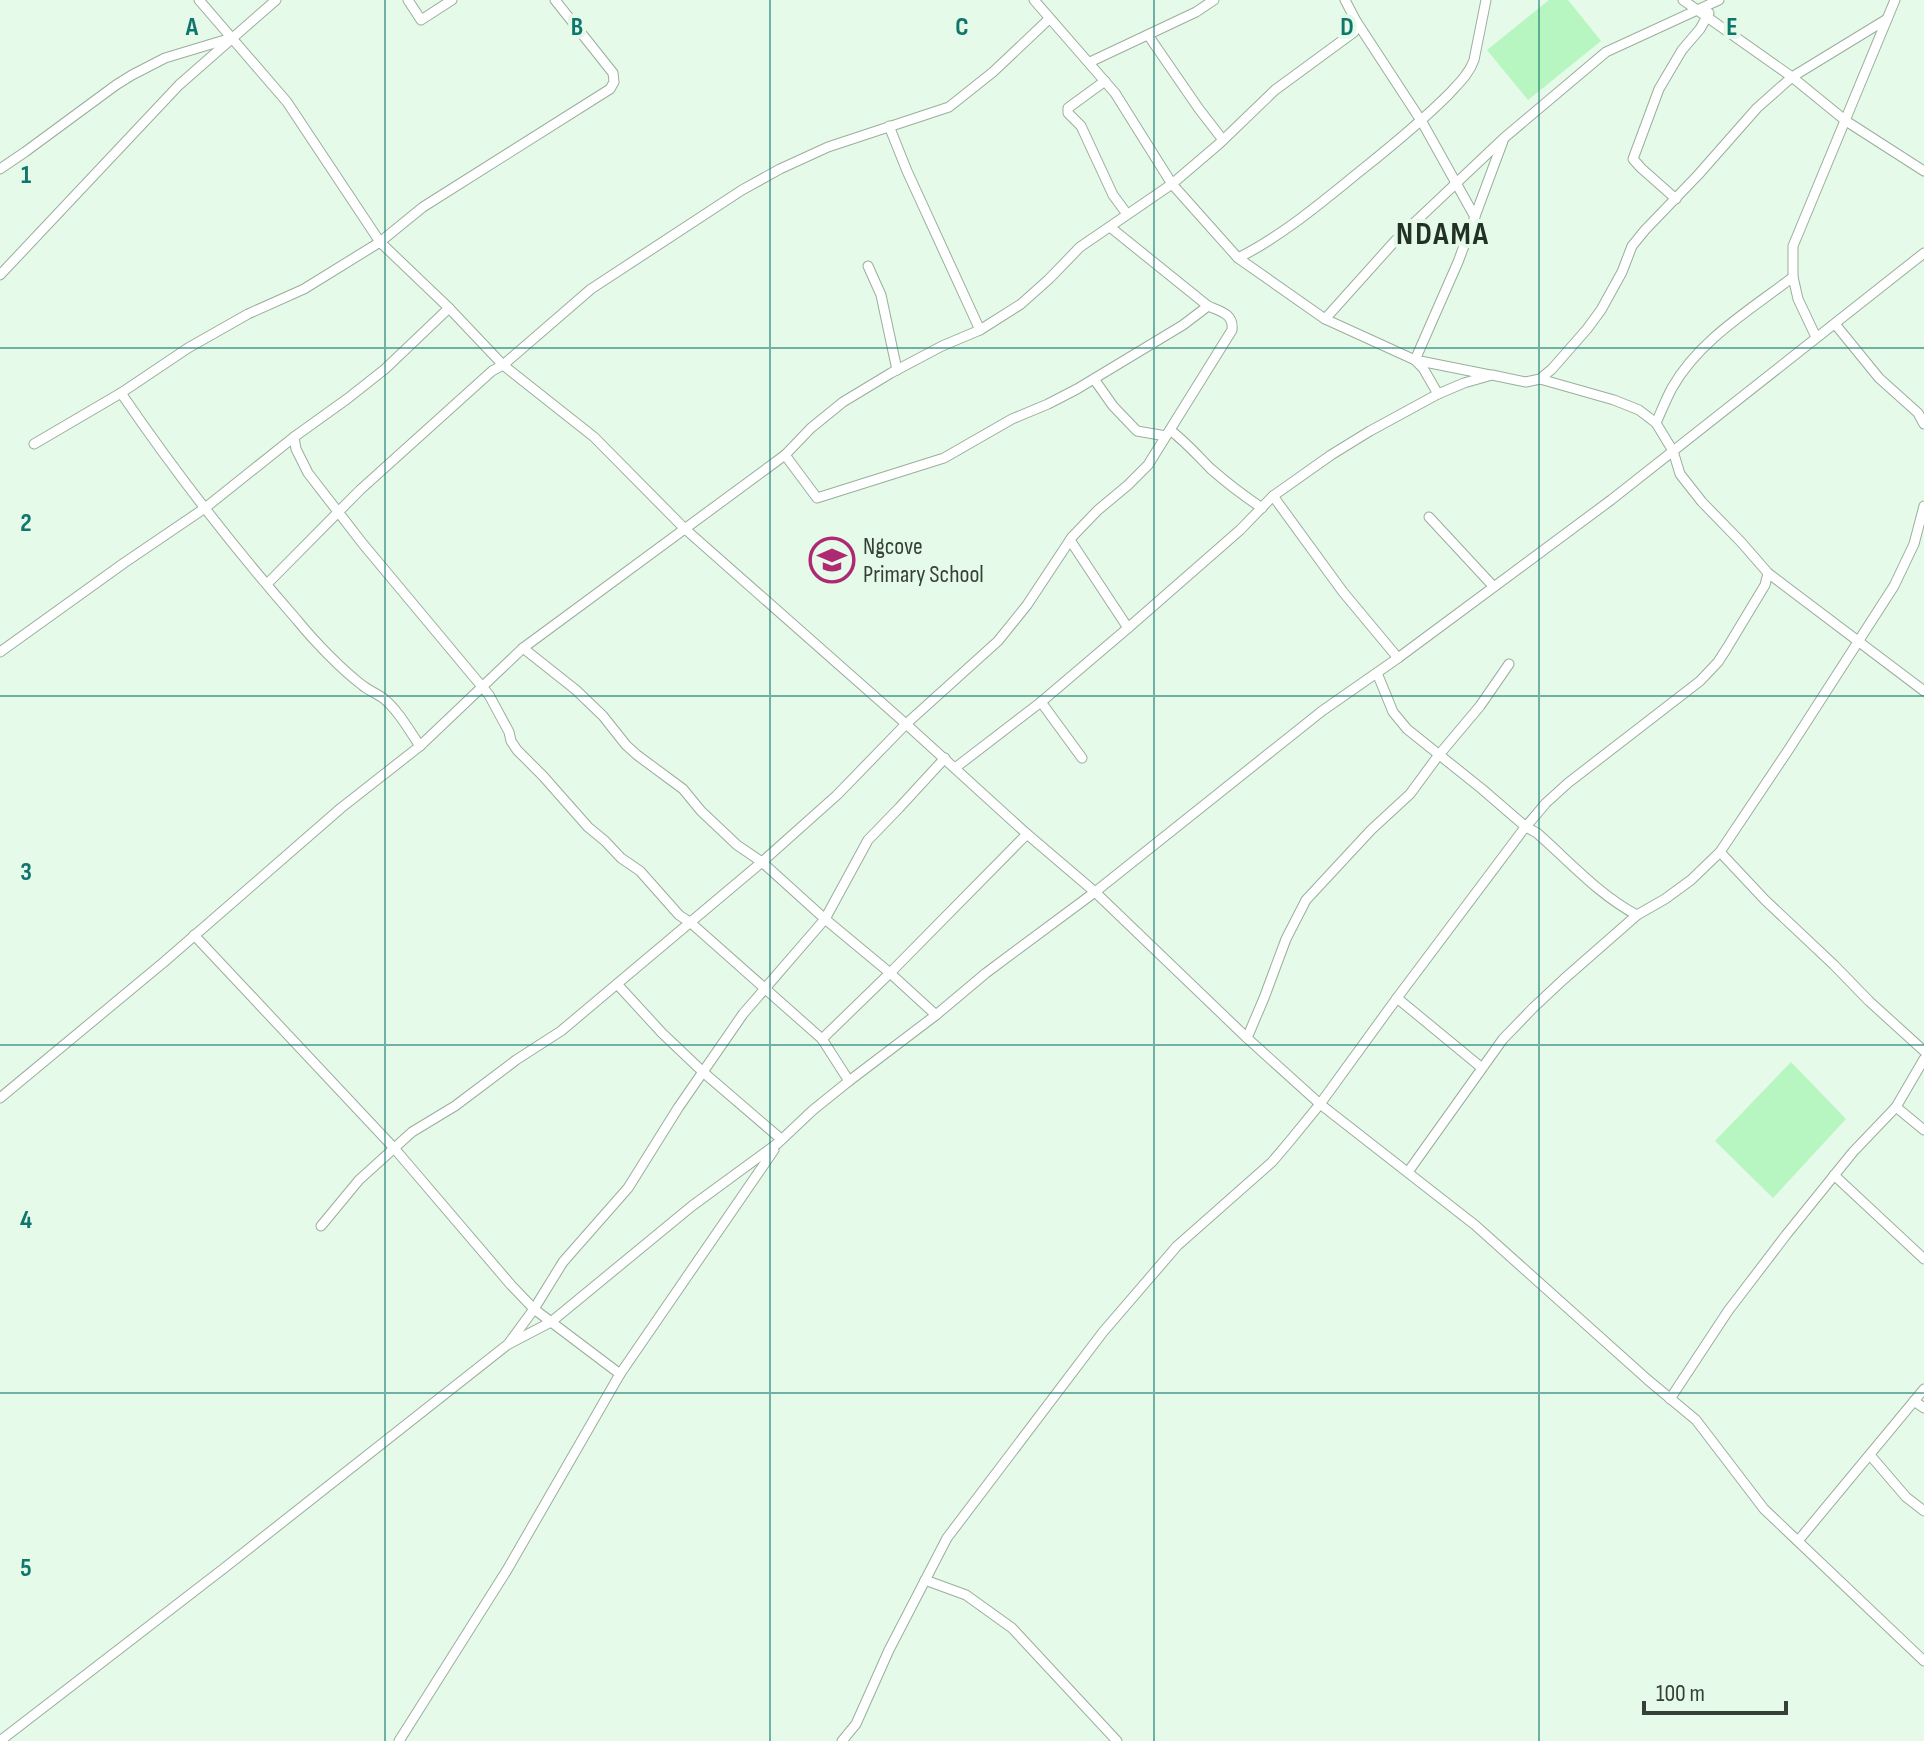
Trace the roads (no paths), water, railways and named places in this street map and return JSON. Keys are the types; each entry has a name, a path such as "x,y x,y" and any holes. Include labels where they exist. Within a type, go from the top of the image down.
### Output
{"street":[{"path":"199,0 287,102 380,242 503,365 594,437 684,528 1095,892 1320,1104 1502,1248 1696,1420 1764,1509 1924,1661"},
{"path":"0,275 179,85 276,0"},
{"path":"408,0 421,20 452,0"},
{"path":"34,444 121,393 188,348 248,314 304,289 380,242 423,207 610,89 614,82 613,73 555,0"},
{"path":"1034,0 1115,93 1172,184 1238,258 1325,319 1415,360 1526,382 1540,379 1552,369 1587,329 1616,285 1632,246 1714,158 1739,126 1792,77 1887,19"},
{"path":"1090,62 1196,12 1214,0"},
{"path":"1345,0 1422,122 1475,217"},
{"path":"1238,258 1297,221 1422,122 1465,78 1471,68 1486,0"},
{"path":"1683,0 1792,77 1846,121 1924,171"},
{"path":"1816,337 1798,299 1793,277 1793,246 1895,0"},
{"path":"1325,319 1395,241 1456,183 1606,52 1703,13 1717,1"},
{"path":"1676,199 1633,159 1659,89 1682,50 1695,36 1703,13"},
{"path":"267,584 338,511 492,371 591,289 742,190 809,155 949,107 993,72 1049,19"},
{"path":"0,1098 341,808 420,746 523,648 785,455 843,402 942,346 980,330 1021,304 1080,247 1172,184 1275,90 1354,32 1356,21"},
{"path":"1148,35 1223,140"},
{"path":"0,169 132,75 165,58 231,38"},
{"path":"1105,81 1068,108 1068,113 1081,126 1113,195 1127,214"},
{"path":"889,126 980,330"},
{"path":"1415,360 1458,262 1504,138"},
{"path":"321,1226 359,1180 412,1132 455,1106 561,1031 691,923 837,795 906,724 998,641 1027,605 1070,540 1148,465 1232,330 1232,321 1227,314 1208,306 1110,227"},
{"path":"0,1741 507,1345 551,1322 692,1206 780,1141 849,1081 1095,892 1322,711 1611,500 1924,253"},
{"path":"868,266 881,295 897,370"},
{"path":"1656,423 1673,386 1698,354 1732,323 1793,277"},
{"path":"785,455 817,498 944,458 1012,419 1094,379 1183,325 1208,306"},
{"path":"0,652 205,508 385,369 449,308"},
{"path":"1835,324 1879,378 1918,413 1924,424"},
{"path":"1415,360 1438,394"},
{"path":"955,768 1041,702 1128,628 1240,530 1273,496 1370,431 1438,394 1492,375"},
{"path":"1094,379 1113,406 1137,431 1168,433 1189,444 1209,467 1262,508"},
{"path":"1540,379 1614,400 1639,410 1656,423 1673,451 1680,474 1768,573 1924,691"},
{"path":"121,393 205,508 298,622 345,670 393,708 420,746"},
{"path":"1918,413 1924,404"},
{"path":"294,437 301,461 338,511 489,695 517,750 588,827 640,871 679,915 822,1039 849,1081"},
{"path":"1273,496 1343,592 1398,658"},
{"path":"1408,1172 1503,1039 1534,1007 1637,915 1691,880 1720,852 1894,586 1919,529 1924,506"},
{"path":"1429,517 1493,586"},
{"path":"1070,540 1128,628"},
{"path":"842,1741 856,1724 889,1650 947,1538 1103,1332 1177,1246 1272,1162 1320,1104 1546,803 1700,681 1718,662 1765,585 1768,573"},
{"path":"523,648 576,690 603,716 626,745 683,789 737,845 762,862 936,1015"},
{"path":"1247,1038 1286,939 1306,900 1371,830 1410,794 1509,664"},
{"path":"1377,673 1398,720 1414,736 1537,833 1596,887 1637,915"},
{"path":"1041,702 1082,758"},
{"path":"507,1345 563,1262 628,1188 743,1014 825,919 868,840 945,758"},
{"path":"822,1039 1027,834"},
{"path":"1720,852 1765,900 1924,1051"},
{"path":"194,935 394,1148 534,1309 620,1374"},
{"path":"617,984 662,1033 780,1141"},
{"path":"1397,998 1482,1068"},
{"path":"1670,1399 1728,1311 1834,1175 1896,1107 1924,1059"},
{"path":"1896,1107 1924,1130"},
{"path":"399,1741 507,1570 620,1374 780,1141"},
{"path":"1834,1175 1924,1259"},
{"path":"1798,1541 1924,1389"},
{"path":"1914,1401 1924,1408"},
{"path":"1870,1455 1906,1497 1924,1511"},
{"path":"925,1580 966,1595 1012,1628 1117,1741"}],"place":[{"name":"Ngcove Primary School","path":"832,560"}],"district":[{"name":"NDAMA","path":"1443,234"}]}
